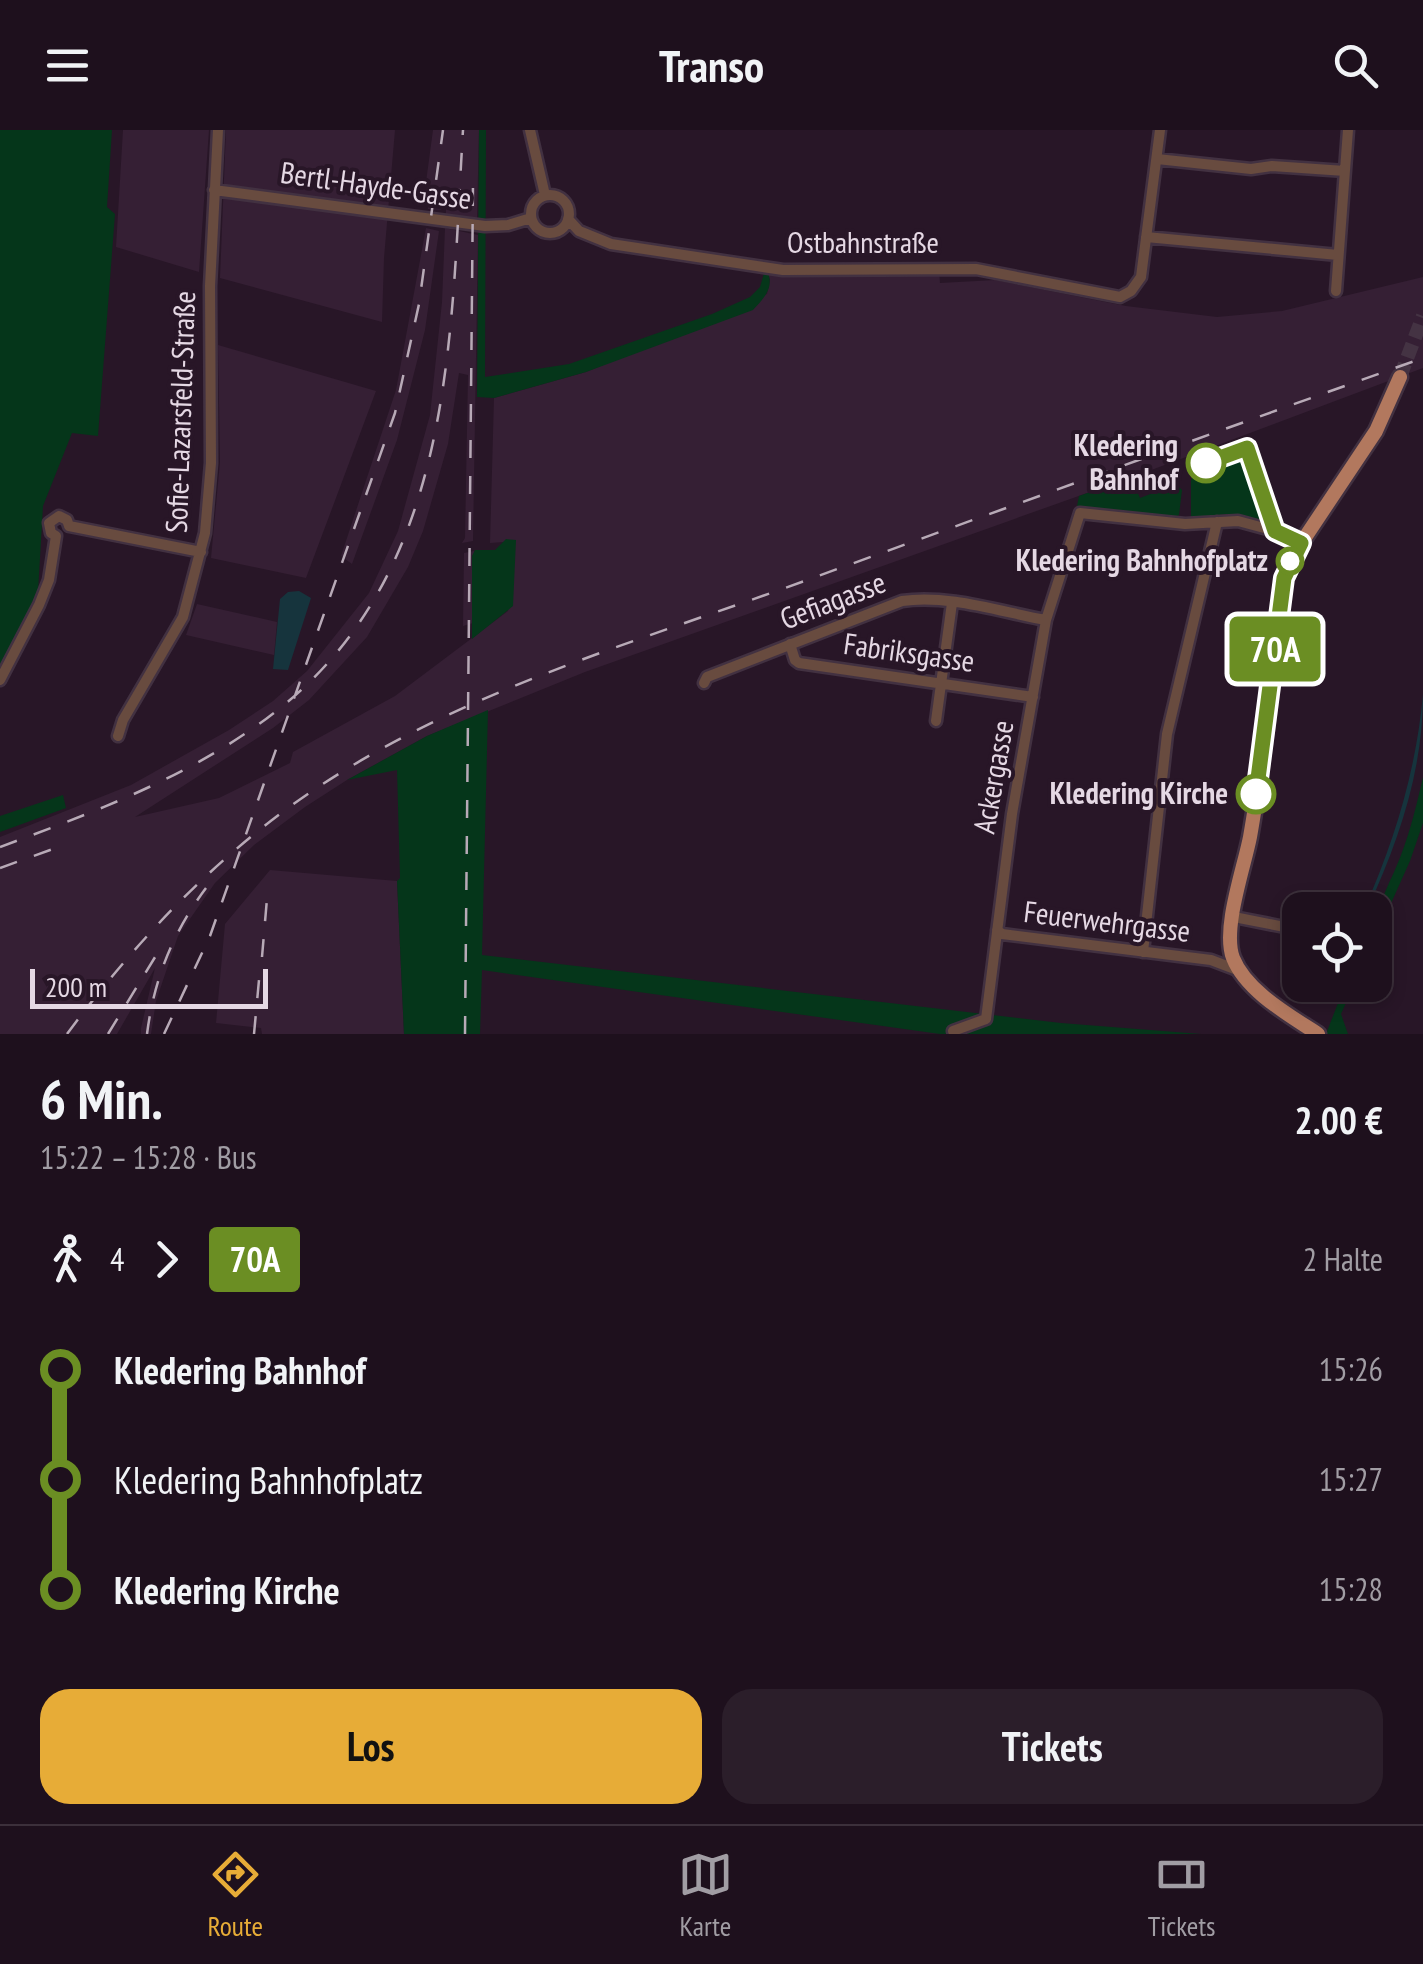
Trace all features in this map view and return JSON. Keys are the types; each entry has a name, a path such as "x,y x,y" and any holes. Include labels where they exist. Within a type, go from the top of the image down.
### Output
{"main road":[{"path":"1318,1034 1295,1025 1241,971 1230,944 1250,836 1284,578 1301,543 1376,431 1400,377"}],"street":[{"name":"Sofie-Lazarsfeld-Straße","path":"118,736 182,617 201,552 211,463 210,286 218,130"},
{"path":"530,130 545,196"},
{"path":"1160,130 1146,237 1338,255"},
{"path":"1336,291 1348,130"},
{"path":"1157,159 1252,169 1272,166 1345,170"},
{"name":"Bertl-Hayde-Gasse","path":"214,190 496,226 531,218"},
{"path":"545,196 563,201 568,219 560,230 548,233 537,228 531,218 535,202 545,196"},
{"name":"Ostbahnstraße","path":"568,219 579,231 610,244 783,270 976,269 1114,298 1126,295 1136,286 1144,262 1146,237"},
{"name":"Ackergasse","path":"953,1032 986,1019 1012,814 1046,620 1080,513 1185,524 1217,522"},
{"path":"56,536 49,530 53,518 62,516 69,526 201,552"},
{"path":"1143,952 1167,734 1217,522 1262,526 1301,543"},
{"path":"56,536 65,534 69,526"},
{"path":"0,680 49,580 56,536"},
{"name":"Gefiagasse","path":"704,683 707,677 790,644 918,598 1046,620"},
{"path":"936,721 952,603"},
{"name":"Fabriksgasse","path":"790,644 794,660 799,662 1033,697"},
{"path":"1234,916 1282,926"},
{"name":"Feuerwehrgasse","path":"997,930 1002,934 1212,960 1241,971"},
{"name":"Feuerwehrgasse","path":"1212,960 1230,944"}],"shaded area":[{"path":"123,130 209,130 199,272 116,247"},
{"path":"226,130 395,130 382,322 220,278"},
{"path":"433,130 479,130 477,218 446,214 446,204 441,210 428,209 426,182"},
{"path":"426,228 439,231 425,330 397,440 352,564 341,556 396,390"},
{"path":"445,228 478,235 473,541 462,543 468,375 459,373 448,444 423,531 408,567 367,637 309,700 273,728 135,817 219,798 290,763 293,752 395,696 508,611 515,541 490,543 494,398 586,372 767,294 768,273 848,275 939,270 940,283 995,280 1126,306 1217,317 1282,311 1423,277 1423,368 1146,472 585,672 427,736 305,807 254,845 215,883 178,936 156,1001 151,1034 141,1034 141,1028 155,968 117,1034 0,1034 0,837 131,785 273,701 307,671 369,593 398,531 430,415"},
{"path":"218,345 376,391 306,578 211,558 220,462"},
{"path":"474,551 473,623 463,626 464,553"},
{"path":"197,604 277,622 274,655 186,635"},
{"path":"270,870 397,881 404,1034 262,1034 261,1028 216,1023 225,924"}],"green space":[{"path":"0,130 112,130 107,207 115,214 98,436 72,433 43,506 38,592 0,670"},
{"path":"479,130 486,130 485,377 569,364 712,314 750,297 760,287 764,273 768,273 770,284 766,293 753,310 586,372 494,398 477,397"},
{"path":"1240,457 1248,462 1268,518 1265,522 1228,514 1191,518 1194,474"},
{"path":"1167,475 1182,490 1179,515 1174,518 1077,506 1079,496 1121,481 1124,490 1137,491 1140,498 1171,486"},
{"path":"506,539 516,540 513,606 472,639 472,556 475,550 495,550"},
{"path":"488,710 482,955 1061,1023 1201,1034 940,1034 482,970 480,1034 404,1034 397,770 347,780 427,736"},
{"path":"1423,777 1423,823 1392,901 1392,892 1385,892 1414,816"},
{"path":"63,795 66,808 0,832 0,816"},
{"path":"1338,1002 1346,1002 1341,1014 1348,1034 1326,1034"}],"water":[{"path":"299,591 311,598 288,670 273,669 280,599 288,592"},
{"path":"1423,694 1419,750 1407,805 1379,884 1371,892 1402,804"}],"tunnel":[{"path":"1400,377 1423,316"}],"railway":[{"path":"164,1034 210,936 395,413 419,304 443,130"},
{"path":"0,847 138,792 235,740 266,719 328,662 375,598 408,527 431,452 445,373 463,130"},
{"path":"465,1034 473,184"},
{"path":"67,1034 142,942 226,858 288,808 411,733 613,648 1423,358"},
{"path":"0,868 53,849"},
{"path":"262,957 268,887"},
{"path":"147,1034 167,957 206,888"},
{"path":"108,1034 160,949"},
{"path":"254,1034 259,980"}],"bus line":[{"name":"70A","path":"1206,463 1247,448 1275,531 1301,543 1284,578 1256,794"}],"place":[{"name":"Kledering Bahnhof","path":"1206,463"},
{"name":"Kledering Bahnhofplatz","path":"1290,561"},
{"name":"Kledering Kirche","path":"1256,794"}]}
